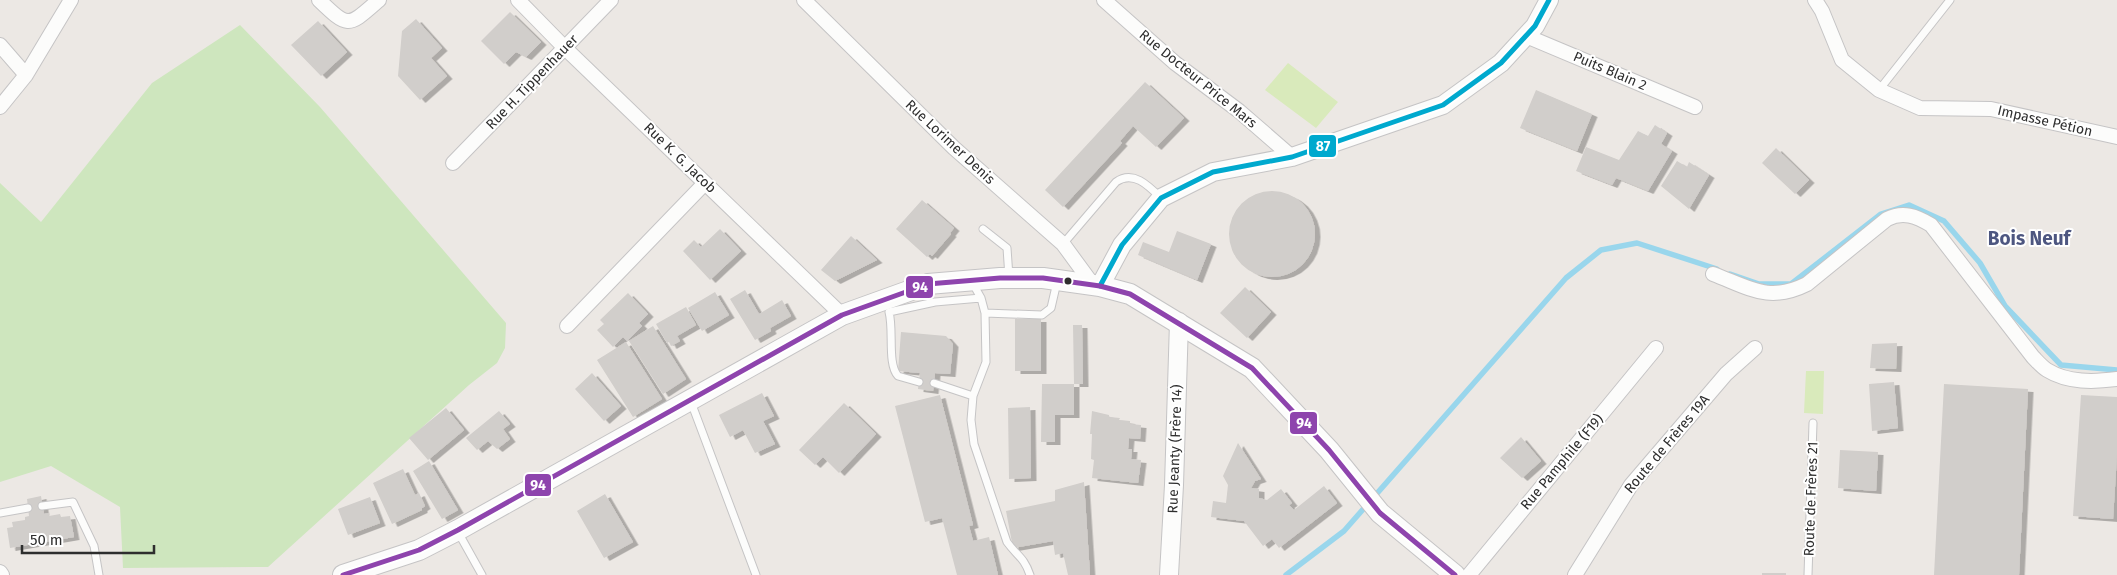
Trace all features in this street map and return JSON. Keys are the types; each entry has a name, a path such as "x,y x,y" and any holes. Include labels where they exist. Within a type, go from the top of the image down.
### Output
{"main road":[{"path":"343,575 420,550 842,315 886,305 928,284 971,279 1009,278 1057,280 1097,286 1130,294 1252,368 1329,450 1380,513 1455,575"}],"street":[{"path":"0,107 26,75 71,0"},
{"path":"319,0 340,20 348,22 356,20 378,0"},
{"name":"Rue K. G. Jacob","path":"518,0 565,48 842,315"},
{"name":"Rue H. Tippenhauer","path":"453,163 611,0"},
{"name":"Rue Lorimer Denis","path":"804,0 954,148 1063,244 1097,286"},
{"name":"Rue Docteur Price Mars","path":"1104,0 1175,63 1239,111 1292,157"},
{"path":"1097,286 1122,245 1161,198 1213,172 1292,157 1443,105 1501,63 1535,26 1549,0"},
{"name":"Impasse Pétion","path":"1815,0 1822,11 1842,60 1879,90 1920,108 1991,108 2090,133 2117,137"},
{"name":"Puits Blain 2","path":"1526,36 1695,107"},
{"path":"0,45 26,75"},
{"path":"567,326 705,183"},
{"path":"1713,274 1764,293 1792,292 1807,284 1887,219 1896,214 1906,214 1931,225 2033,356 2047,370 2067,379 2096,382 2117,379"},
{"name":"Rue Jeanty (Frère 14)","path":"1169,575 1179,322"},
{"name":"Rue Pamphile (F19)","path":"1469,575 1656,348"},
{"name":"Route de Frères 19A","path":"1575,575 1631,485 1726,374 1755,348"}],"lane":[{"path":"1879,90 1950,0"},
{"path":"1063,244 1116,182 1123,177 1132,177 1149,186 1161,198"},
{"path":"984,229 1006,248 1009,278"},
{"path":"971,279 985,313 986,362 973,396 971,420 974,444 1007,542 1025,561 1030,575"},
{"path":"985,313 1042,315 1050,308 1057,280"},
{"path":"919,382 898,376 892,368 892,322 886,305 980,298"},
{"path":"934,383 973,396"},
{"path":"690,400 756,575"},
{"name":"Route de Frères 21","path":"1808,575 1813,423"},
{"path":"42,506 73,502 94,546 99,575"},
{"path":"0,513 28,508"},
{"path":"458,530 482,575"}],"green space":[{"path":"240,25 320,107 506,323 505,348 497,363 469,385 268,567 123,568 120,507 51,466 0,482 0,183 41,222 152,83"},
{"path":"1288,63 1338,102 1316,128 1265,90"},
{"path":"1806,371 1824,371 1823,414 1804,413"}],"building":[{"path":"510,12 541,42 526,57 516,52 504,64 481,41"},
{"path":"416,19 442,48 431,58 447,76 420,100 398,76 402,31"},
{"path":"318,21 347,52 321,76 291,45"},
{"path":"1145,82 1184,118 1156,147 1133,126 1120,141 1122,143 1063,207 1045,190"},
{"path":"1536,90 1592,114 1577,151 1520,128"},
{"path":"1655,125 1667,133 1661,144 1672,151 1648,191 1616,178 1612,185 1576,171 1586,147 1619,160 1638,131 1648,136"},
{"path":"1776,148 1809,180 1795,194 1762,163"},
{"path":"1677,161 1687,167 1689,162 1709,175 1689,209 1661,186"},
{"path":"1264,191 1280,191 1289,194 1303,203 1312,217 1315,234 1312,251 1303,265 1289,274 1280,277 1264,277 1248,270 1236,258 1229,242 1229,226 1236,210 1248,198"},
{"path":"922,200 954,228 932,256 930,254 927,257 896,229"},
{"path":"720,229 741,251 710,280 683,251 694,240 701,247"},
{"path":"1177,231 1211,244 1197,280 1138,255 1143,242 1169,252"},
{"path":"851,236 877,260 835,281 821,270"},
{"path":"1245,287 1271,312 1247,338 1220,313"},
{"path":"745,290 759,314 782,300 791,316 770,328 771,331 755,340 730,299"},
{"path":"715,292 729,315 702,331 688,308"},
{"path":"628,293 648,314 639,323 642,326 627,341 623,337 613,347 597,330 604,324 600,320"},
{"path":"686,307 696,325 677,336 680,341 671,346 669,342 667,343 656,324"},
{"path":"1015,319 1041,319 1041,371 1015,371"},
{"path":"1073,325 1082,325 1083,384 1074,384"},
{"path":"653,326 686,379 663,394 629,341"},
{"path":"901,332 946,336 953,344 950,374 935,373 933,391 918,389 920,373 898,371"},
{"path":"626,342 662,399 633,417 597,360"},
{"path":"1897,343 1896,369 1870,368 1872,344"},
{"path":"592,373 621,406 604,421 575,389"},
{"path":"1894,382 1898,428 1872,431 1869,384"},
{"path":"1042,384 1074,384 1074,415 1055,415 1055,442 1041,442"},
{"path":"1944,384 2028,389 2019,575 1934,575"},
{"path":"762,393 774,416 763,421 775,444 755,453 743,430 730,437 719,415"},
{"path":"940,395 973,525 969,526 973,541 989,537 998,575 957,575 942,518 925,522 895,406"},
{"path":"2081,395 2117,397 2117,455 2113,519 2073,516"},
{"path":"844,403 876,434 839,473 823,457 815,465 799,450"},
{"path":"1030,407 1031,478 1009,479 1008,408"},
{"path":"446,408 464,430 428,460 409,438"},
{"path":"499,411 510,424 503,429 510,439 497,449 488,441 477,450 466,438"},
{"path":"1092,411 1109,415 1109,417 1120,418 1119,420 1130,421 1130,424 1141,425 1140,439 1129,438 1128,449 1132,449 1131,459 1141,460 1138,483 1092,478 1094,460 1091,459 1092,434 1090,434"},
{"path":"1521,437 1541,461 1522,478 1500,458"},
{"path":"1238,443 1261,479 1255,481 1251,488 1259,489 1259,498 1267,500 1281,489 1292,503 1289,505 1294,510 1324,486 1337,503 1279,548 1272,539 1263,546 1244,521 1211,517 1213,501 1226,503 1228,485 1223,476"},
{"path":"1840,450 1878,452 1876,491 1838,488"},
{"path":"429,461 458,510 442,519 413,471"},
{"path":"403,469 415,495 419,493 425,506 422,510 392,524 373,483"},
{"path":"1084,482 1090,575 1068,575 1063,553 1055,555 1053,541 1013,548 1006,511 1055,501 1055,490"},
{"path":"605,494 633,542 604,558 577,511"},
{"path":"41,496 44,514 48,513 49,516 60,514 61,517 70,516 74,537 10,548 7,528 13,527 12,522 25,520 25,517 29,516 27,499"},
{"path":"370,497 380,523 348,535 338,509"},
{"path":"1762,573 1786,573 1786,575 1762,575"}],"waterway":[{"path":"1730,274 1759,284 1791,284 1881,214 1909,205 1944,221 1980,263 2005,306 2061,365 2117,370"},
{"path":"1286,575 1344,531 1566,278 1601,250 1637,243 1717,269"}],"transit line":[{"name":"87","path":"1100,286 1122,245 1161,198 1213,172 1292,157 1443,105 1501,63 1535,26 1549,0"},
{"name":"94","path":"343,575 419,550 458,530 842,315 928,284 1000,278 1043,278 1100,286 1130,294 1252,368 1329,450 1380,513 1455,575"}],"district":[{"name":"Bois Neuf","path":"2029,238"}]}
